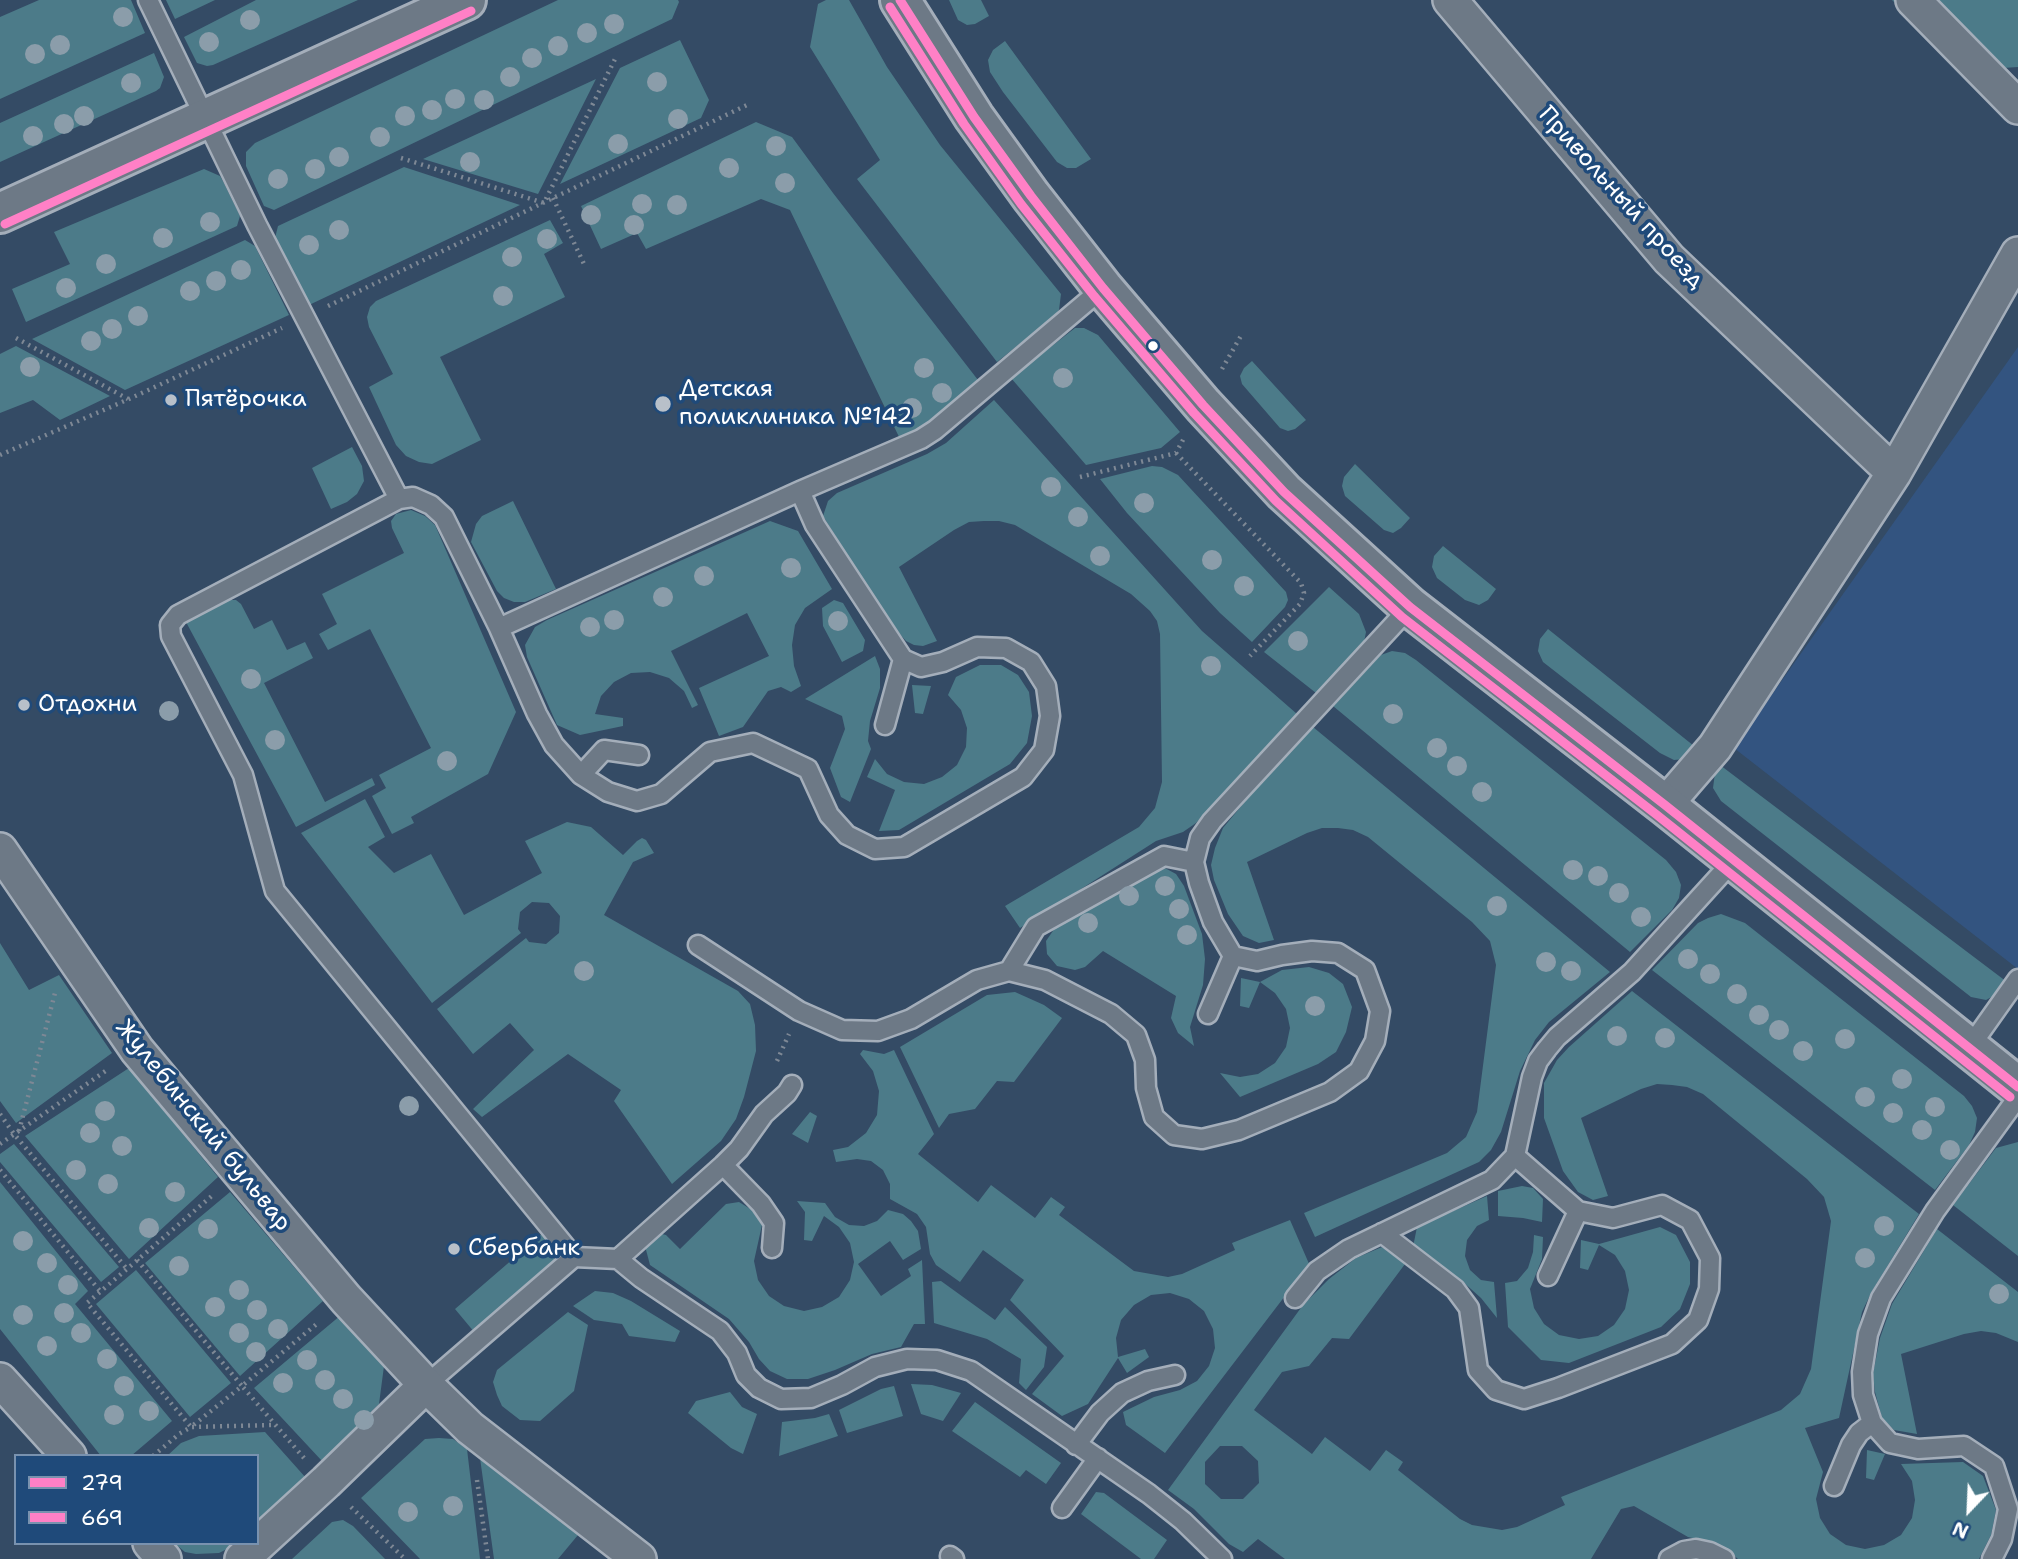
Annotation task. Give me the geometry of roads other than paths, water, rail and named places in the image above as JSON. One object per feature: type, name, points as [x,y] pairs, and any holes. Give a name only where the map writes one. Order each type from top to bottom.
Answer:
[{"type":"main road","points":[[0,214],[466,0]]},
{"type":"main road","points":[[901,0],[974,117],[1103,288],[1203,405],[1319,526],[1410,607],[2018,1087]]},
{"type":"street","name":"Привольный проезд","points":[[1450,0],[1669,259],[1894,473]]},
{"type":"street","points":[[1913,0],[2018,107]]},
{"type":"street","points":[[1665,806],[1715,747],[1894,473],[2018,254]]},
{"type":"street","name":"Жулебинский бульвар","points":[[0,850],[137,1050],[346,1299],[470,1428],[639,1559]]},
{"type":"street","points":[[0,1380],[67,1454]]},
{"type":"street","points":[[259,1543],[426,1385]]},
{"type":"street","points":[[151,1545],[164,1559]]},
{"type":"street","points":[[242,1559],[257,1545]]},
{"type":"lane","points":[[148,0],[304,318],[399,499]]},
{"type":"lane","points":[[499,628],[921,439],[1103,288]]},
{"type":"lane","points":[[574,1257],[275,891],[243,775],[171,636],[170,625],[178,615],[399,499],[413,497],[431,505],[444,517],[499,628],[537,714],[554,745],[581,775],[608,792],[637,801],[661,794],[710,752],[753,743],[808,769],[829,815],[847,835],[875,849],[904,848],[1023,777],[1044,750],[1050,716],[1046,686],[1031,662],[1006,648],[977,647],[943,662],[921,667],[903,659],[815,525],[800,491]]},
{"type":"lane","points":[[698,945],[799,1011],[842,1030],[878,1031],[911,1019],[976,979],[1009,971],[1045,980],[1111,1014],[1136,1035],[1146,1060],[1146,1088],[1154,1117],[1174,1135],[1202,1139],[1239,1130],[1330,1091],[1359,1072],[1375,1041],[1380,1011],[1365,970],[1338,953],[1312,951],[1257,961],[1233,956],[1213,922],[1194,862],[1200,838],[1212,821],[1410,607]]},
{"type":"lane","points":[[884,725],[903,659]]},
{"type":"lane","points":[[581,775],[604,750],[639,755]]},
{"type":"lane","points":[[1009,971],[1037,927],[1164,856],[1194,862]]},
{"type":"lane","points":[[1295,1298],[1317,1271],[1349,1249],[1492,1180],[1515,1156],[1538,1061],[1558,1037],[1632,972],[1733,861]]},
{"type":"lane","points":[[1208,1014],[1233,956]]},
{"type":"lane","points":[[1969,1048],[2018,979]]},
{"type":"lane","points":[[618,1259],[723,1165],[739,1149],[764,1114],[792,1085]]},
{"type":"lane","points":[[1992,1559],[2002,1539],[2008,1509],[1994,1466],[1964,1446],[1918,1449],[1890,1443],[1871,1423],[1863,1395],[1862,1372],[1868,1334],[1881,1298],[1935,1211],[2018,1097]]},
{"type":"lane","points":[[1382,1233],[1455,1289],[1469,1308],[1478,1370],[1496,1390],[1524,1399],[1672,1344],[1698,1320],[1709,1289],[1710,1258],[1690,1220],[1662,1205],[1614,1218],[1578,1211],[1515,1156]]},
{"type":"lane","points":[[723,1165],[761,1204],[774,1223],[772,1248]]},
{"type":"lane","points":[[1548,1276],[1578,1211]]},
{"type":"lane","points":[[426,1385],[574,1257],[618,1259],[641,1278],[720,1331],[737,1353],[746,1375],[758,1388],[781,1399],[811,1398],[875,1367],[907,1359],[937,1360],[971,1371],[1098,1458],[1183,1521],[1222,1559]]},
{"type":"lane","points":[[1076,1444],[1100,1413],[1122,1393],[1148,1381],[1175,1375]]},
{"type":"lane","points":[[1834,1486],[1851,1445],[1859,1433],[1871,1423]]},
{"type":"lane","points":[[1062,1508],[1098,1458]]},
{"type":"lane","points":[[1669,1559],[1684,1551],[1696,1549],[1724,1559]]},
{"type":"place","name":"Пятёрочка","points":[[171,400]]},
{"type":"place","name":"Детская поликлиника №142","points":[[663,404]]},
{"type":"place","name":"Отдохни","points":[[24,705]]},
{"type":"place","name":"Сбербанк","points":[[454,1249]]}]
